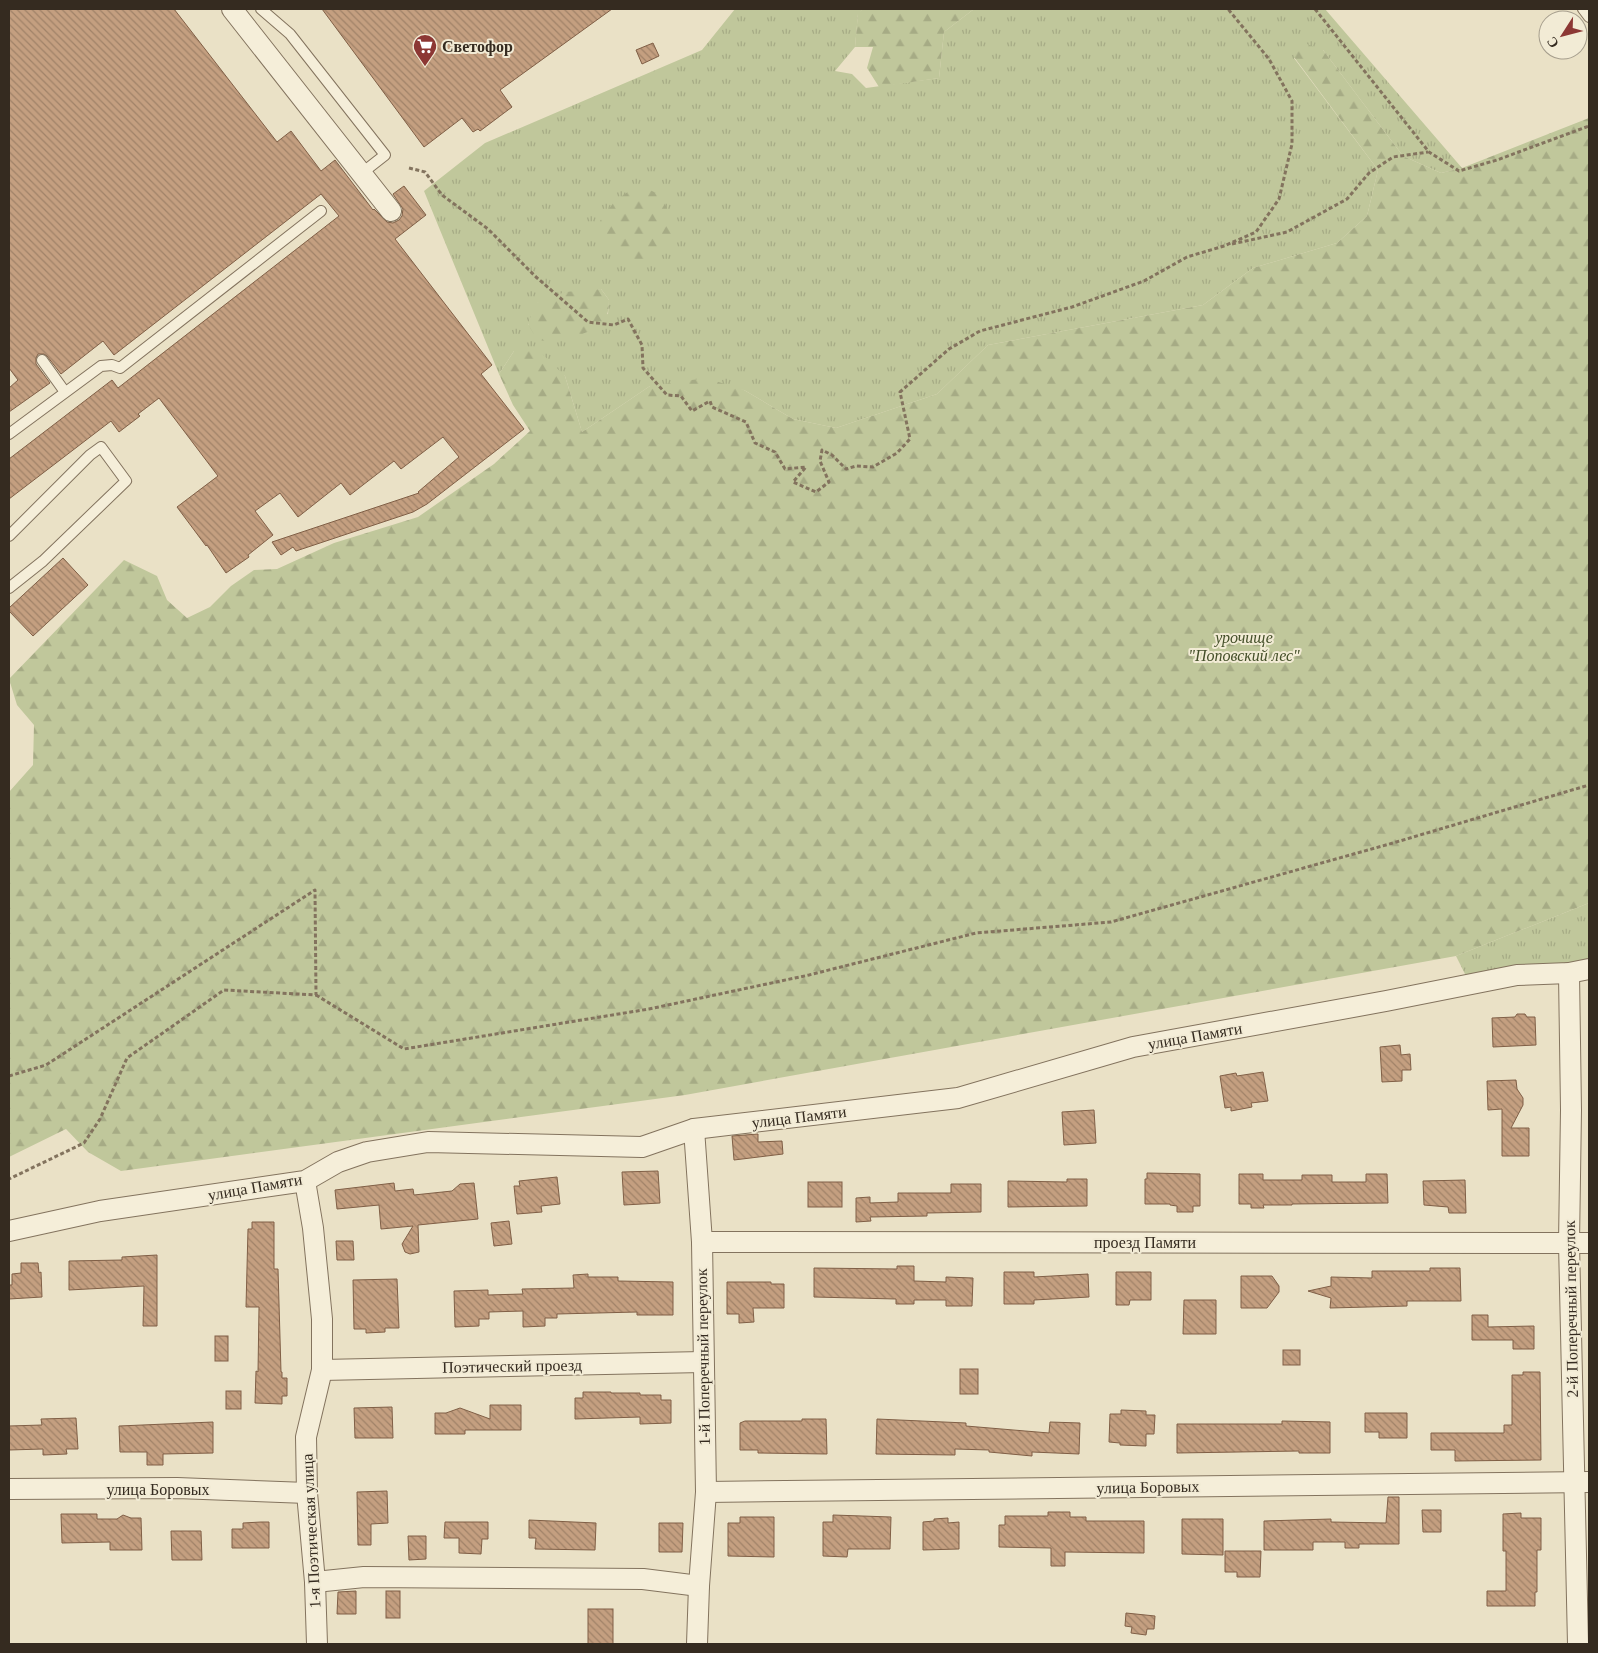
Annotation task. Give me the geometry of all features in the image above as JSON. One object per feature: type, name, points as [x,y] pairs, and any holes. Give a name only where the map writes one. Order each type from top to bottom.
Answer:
[{"type":"street","points":[[232,9],[391,211]]},
{"type":"street","name":"улица Памяти","points":[[9,1231],[100,1211],[304,1181],[338,1162],[367,1152],[428,1142],[642,1147],[694,1129],[958,1098],[1133,1047],[1517,976],[1569,973],[1589,969]]},
{"type":"street","name":"2-й Поперечный переулок","points":[[1569,973],[1571,1110],[1569,1243],[1582,1482],[1578,1644]]},
{"type":"street","name":"1-й Поперечный переулок","points":[[694,1129],[702,1242],[706,1492],[697,1644]]},
{"type":"street","name":"1-я Поэтическая улица","points":[[304,1181],[312,1228],[322,1319],[322,1370],[306,1437],[307,1493],[315,1582],[317,1644]]},
{"type":"street","name":"проезд Памяти","points":[[702,1242],[1589,1243]]},
{"type":"street","name":"Поэтический проезд","points":[[322,1370],[703,1362]]},
{"type":"street","name":"улица Боровых","points":[[706,1492],[1582,1482]]},
{"type":"street","name":"улица Боровых","points":[[9,1490],[177,1488],[307,1493]]},
{"type":"street","points":[[315,1582],[364,1577],[643,1579],[699,1586]]},
{"type":"lane","points":[[261,9],[290,34],[385,155],[362,173]]},
{"type":"lane","points":[[1583,9],[1589,17]]},
{"type":"lane","points":[[9,434],[102,366],[112,365],[120,368],[321,211]]},
{"type":"lane","points":[[42,360],[65,392]]},
{"type":"lane","points":[[9,536],[90,455],[101,447],[126,481],[43,561],[9,588]]},
{"type":"path","points":[[1224,246],[1256,232],[1279,198],[1292,144],[1292,101],[1269,59],[1228,9]]},
{"type":"path","points":[[1315,9],[1429,152],[1459,171],[1497,160],[1589,126]]},
{"type":"path","points":[[409,168],[425,172],[442,195],[488,229],[536,277],[588,322],[614,325],[628,319],[642,345],[643,368],[667,395],[681,396],[692,411],[710,401],[712,407],[746,422],[755,443],[775,452],[785,469],[806,467],[793,482],[816,492],[829,482],[820,461],[822,450],[832,455],[846,469],[856,466],[873,467],[897,453],[910,439],[900,392],[949,349],[980,331],[1072,307],[1144,281],[1187,257],[1224,246],[1287,232],[1347,199],[1369,173],[1393,157],[1429,152]]},
{"type":"path","points":[[9,1179],[84,1143],[100,1120],[127,1058],[224,990],[316,995],[404,1049],[649,1010],[809,975],[976,933],[1112,922],[1383,846],[1589,785]]},
{"type":"path","points":[[9,1076],[46,1065],[315,890],[316,995]]},
{"type":"green space","points":[[735,9],[863,9],[858,14],[855,47],[835,71],[852,74],[866,88],[939,78],[944,32],[974,9],[1325,9],[1462,168],[1441,173],[1403,156],[1323,50],[1294,58],[1378,170],[1367,216],[1337,243],[1253,268],[1203,305],[988,345],[937,394],[836,428],[793,419],[744,390],[650,386],[582,432],[565,376],[514,351],[499,374],[424,191],[485,143],[702,50]],"holes":[[[601,289],[609,300],[608,314],[528,325],[537,303]]]},
{"type":"green space","points":[[863,9],[974,9],[944,32],[939,78],[879,87],[867,68],[873,47],[855,47],[858,13]]},
{"type":"green space","name":"урочище \"Поповский лес\"","points":[[1301,42],[1323,50],[1403,156],[1441,173],[1462,168],[1589,118],[1589,903],[1456,956],[685,1095],[121,1171],[88,1152],[66,1129],[9,1157],[9,792],[33,765],[34,725],[17,705],[9,679],[124,560],[157,576],[167,600],[187,618],[210,607],[231,586],[254,570],[277,569],[334,543],[418,517],[494,464],[530,431],[513,405],[499,374],[514,351],[538,350],[565,376],[582,432],[650,386],[706,378],[744,390],[793,419],[836,428],[937,394],[988,345],[1203,305],[1253,268],[1337,243],[1367,216],[1378,170],[1294,57]]},
{"type":"green space","points":[[633,188],[648,190],[660,197],[671,218],[673,234],[669,247],[641,267],[619,260],[600,235],[600,221],[614,202]]},
{"type":"green space","points":[[601,289],[609,300],[608,313],[600,325],[589,331],[550,342],[536,337],[528,324],[536,303],[565,292]]},
{"type":"green space","points":[[1589,903],[1589,968],[1472,988],[1456,956]]},
{"type":"building","points":[[9,9],[174,9],[277,142],[291,131],[321,171],[335,160],[373,210],[387,222],[393,223],[402,216],[403,209],[393,194],[404,186],[426,215],[395,239],[492,365],[481,374],[524,429],[427,504],[413,512],[296,551],[293,547],[281,555],[272,542],[419,493],[459,457],[443,437],[401,469],[394,461],[350,495],[341,483],[298,517],[280,493],[255,511],[273,535],[248,555],[249,557],[226,573],[177,507],[218,476],[159,398],[119,432],[111,421],[9,499],[9,459],[112,380],[118,388],[339,216],[321,194],[114,355],[103,341],[61,374],[47,356],[38,354],[36,364],[50,383],[9,412],[9,388],[18,380],[9,368]]},
{"type":"building","points":[[322,9],[612,9],[500,90],[512,107],[480,131],[478,129],[473,132],[462,118],[424,147]]},
{"type":"building","points":[[653,43],[659,56],[642,64],[636,50]]},
{"type":"building","points":[[63,558],[88,585],[33,636],[9,611],[9,608]]},
{"type":"building","points":[[1517,1014],[1535,1017],[1536,1045],[1493,1047],[1492,1018],[1515,1017]]},
{"type":"building","points":[[1400,1045],[1401,1055],[1410,1054],[1411,1070],[1402,1070],[1402,1081],[1382,1082],[1380,1047]]},
{"type":"building","points":[[1263,1072],[1268,1101],[1251,1103],[1252,1107],[1231,1111],[1231,1107],[1225,1108],[1220,1076],[1236,1073],[1237,1076]]},
{"type":"building","points":[[1516,1080],[1517,1089],[1523,1098],[1523,1105],[1511,1128],[1529,1128],[1529,1156],[1502,1156],[1502,1109],[1488,1110],[1487,1081]]},
{"type":"building","points":[[1094,1110],[1096,1143],[1064,1145],[1062,1112]]},
{"type":"building","points":[[758,1134],[758,1142],[782,1141],[783,1154],[734,1160],[732,1136]]},
{"type":"building","points":[[658,1171],[660,1203],[624,1205],[622,1172]]},
{"type":"building","points":[[1147,1173],[1200,1174],[1200,1206],[1193,1206],[1193,1212],[1177,1212],[1177,1206],[1170,1204],[1145,1204],[1145,1179],[1147,1179]]},
{"type":"building","points":[[1239,1174],[1263,1174],[1263,1180],[1302,1180],[1302,1175],[1332,1175],[1332,1182],[1366,1182],[1366,1174],[1387,1174],[1388,1203],[1263,1205],[1264,1208],[1251,1208],[1251,1204],[1239,1204]]},
{"type":"building","points":[[557,1177],[560,1204],[541,1206],[542,1212],[517,1214],[514,1186],[520,1186],[519,1181]]},
{"type":"building","points":[[1067,1179],[1087,1179],[1087,1206],[1008,1207],[1008,1181],[1067,1182]]},
{"type":"building","points":[[1465,1180],[1466,1213],[1449,1213],[1448,1207],[1424,1205],[1423,1181]]},
{"type":"building","points":[[808,1182],[842,1182],[842,1207],[808,1207]]},
{"type":"building","points":[[394,1183],[395,1191],[413,1189],[414,1195],[452,1191],[460,1184],[474,1183],[478,1219],[418,1225],[419,1252],[410,1254],[405,1252],[402,1244],[413,1226],[381,1229],[379,1205],[337,1209],[335,1190]]},
{"type":"building","points":[[951,1184],[981,1184],[981,1212],[927,1213],[927,1216],[870,1217],[871,1221],[856,1222],[856,1198],[870,1197],[870,1203],[898,1202],[898,1193],[951,1193]]},
{"type":"building","points":[[509,1221],[512,1244],[494,1246],[491,1223]]},
{"type":"building","points":[[252,1222],[274,1222],[274,1269],[278,1269],[281,1372],[282,1378],[287,1378],[287,1396],[282,1396],[282,1404],[255,1403],[256,1371],[258,1372],[259,1307],[246,1307],[248,1229],[252,1229]]},
{"type":"building","points":[[336,1241],[353,1241],[354,1260],[337,1260]]},
{"type":"building","points":[[157,1255],[157,1326],[143,1326],[144,1286],[69,1290],[69,1261],[122,1260],[122,1257]]},
{"type":"building","points":[[21,1263],[38,1263],[39,1273],[41,1272],[42,1297],[9,1299],[9,1285],[12,1285],[12,1274],[21,1273]]},
{"type":"building","points":[[897,1266],[914,1266],[914,1281],[946,1282],[946,1277],[973,1278],[972,1306],[946,1306],[946,1300],[914,1300],[914,1304],[896,1304],[896,1299],[814,1297],[814,1268],[897,1269]]},
{"type":"building","points":[[1430,1268],[1460,1268],[1461,1301],[1407,1301],[1407,1306],[1330,1308],[1331,1298],[1308,1291],[1331,1286],[1331,1277],[1372,1278],[1372,1271],[1430,1271]]},
{"type":"building","points":[[1004,1272],[1034,1272],[1034,1277],[1088,1274],[1089,1297],[1034,1300],[1034,1304],[1004,1304]]},
{"type":"building","points":[[1116,1272],[1151,1272],[1151,1300],[1130,1300],[1129,1305],[1116,1305]]},
{"type":"building","points":[[588,1274],[588,1277],[618,1277],[618,1281],[673,1282],[673,1315],[637,1315],[637,1312],[557,1314],[557,1318],[545,1318],[545,1326],[523,1327],[523,1311],[489,1312],[489,1319],[479,1319],[479,1326],[455,1327],[454,1291],[488,1290],[488,1295],[523,1294],[522,1289],[574,1288],[573,1275]]},
{"type":"building","points":[[1241,1276],[1272,1276],[1279,1286],[1279,1292],[1267,1308],[1241,1308]]},
{"type":"building","points":[[397,1279],[399,1328],[385,1328],[385,1332],[366,1333],[366,1329],[354,1329],[353,1280]]},
{"type":"building","points":[[727,1282],[771,1282],[771,1284],[784,1284],[784,1308],[753,1308],[754,1322],[739,1323],[739,1314],[727,1314]]},
{"type":"building","points":[[1184,1300],[1216,1300],[1216,1334],[1183,1334]]},
{"type":"building","points":[[1472,1315],[1488,1315],[1488,1327],[1534,1326],[1534,1349],[1513,1349],[1513,1340],[1472,1340]]},
{"type":"building","points":[[215,1336],[228,1336],[228,1361],[215,1361]]},
{"type":"building","points":[[1283,1350],[1300,1350],[1300,1365],[1283,1365]]},
{"type":"building","points":[[960,1369],[978,1369],[978,1394],[960,1394]]},
{"type":"building","points":[[1523,1372],[1540,1372],[1541,1460],[1455,1461],[1455,1450],[1431,1450],[1431,1433],[1504,1433],[1504,1425],[1512,1425],[1512,1375],[1523,1375]]},
{"type":"building","points":[[226,1391],[241,1391],[241,1409],[226,1409]]},
{"type":"building","points":[[583,1392],[661,1395],[661,1400],[671,1400],[671,1423],[640,1424],[640,1417],[575,1419],[575,1398],[583,1398]]},
{"type":"building","points":[[490,1405],[521,1405],[521,1430],[465,1430],[465,1434],[435,1434],[435,1413],[446,1413],[460,1408],[490,1419]]},
{"type":"building","points":[[392,1407],[393,1438],[355,1438],[354,1408]]},
{"type":"building","points":[[1121,1410],[1146,1411],[1146,1415],[1155,1415],[1154,1434],[1146,1434],[1146,1446],[1120,1445],[1120,1443],[1109,1442],[1110,1414],[1121,1414]]},
{"type":"building","points":[[1365,1413],[1407,1413],[1407,1438],[1379,1438],[1379,1432],[1365,1432]]},
{"type":"building","points":[[76,1418],[78,1449],[66,1449],[67,1454],[43,1455],[43,1449],[9,1450],[9,1426],[42,1425],[41,1419]]},
{"type":"building","points":[[802,1419],[826,1419],[827,1454],[758,1453],[758,1450],[740,1450],[740,1423],[745,1421],[802,1421]]},
{"type":"building","points":[[877,1419],[966,1423],[966,1426],[1049,1433],[1050,1422],[1080,1423],[1079,1454],[1032,1452],[1032,1456],[989,1452],[989,1450],[955,1449],[955,1455],[876,1454]]},
{"type":"building","points":[[1282,1421],[1330,1422],[1330,1453],[1299,1453],[1299,1451],[1177,1453],[1177,1424],[1282,1424]]},
{"type":"building","points":[[213,1422],[213,1453],[163,1454],[163,1465],[147,1465],[147,1452],[120,1452],[119,1426]]},
{"type":"building","points":[[387,1491],[388,1523],[371,1524],[371,1545],[358,1545],[357,1492]]},
{"type":"building","points":[[1388,1497],[1399,1497],[1399,1544],[1359,1544],[1359,1548],[1345,1548],[1345,1542],[1313,1542],[1313,1550],[1264,1550],[1264,1521],[1331,1519],[1331,1522],[1386,1523]]},
{"type":"building","points":[[1422,1510],[1441,1510],[1441,1532],[1423,1532]]},
{"type":"building","points":[[1048,1512],[1070,1512],[1070,1517],[1086,1517],[1086,1521],[1144,1521],[1144,1553],[1065,1552],[1065,1566],[1051,1566],[1051,1548],[999,1547],[999,1525],[1005,1525],[1005,1516],[1048,1516]]},
{"type":"building","points":[[1521,1513],[1521,1518],[1541,1518],[1541,1550],[1537,1550],[1535,1606],[1487,1606],[1487,1591],[1506,1591],[1506,1551],[1503,1551],[1503,1514]]},
{"type":"building","points":[[61,1514],[97,1514],[97,1519],[117,1519],[123,1515],[131,1518],[141,1518],[142,1550],[110,1550],[110,1542],[62,1543]]},
{"type":"building","points":[[833,1515],[891,1517],[890,1549],[848,1549],[847,1557],[823,1556],[823,1522],[833,1522]]},
{"type":"building","points":[[740,1517],[774,1517],[774,1557],[728,1556],[728,1523],[740,1523]]},
{"type":"building","points":[[948,1518],[948,1523],[959,1522],[959,1549],[923,1550],[923,1522]]},
{"type":"building","points":[[1182,1519],[1223,1519],[1223,1555],[1182,1554]]},
{"type":"building","points":[[529,1520],[596,1523],[595,1550],[535,1549],[536,1538],[529,1538]]},
{"type":"building","points":[[269,1522],[269,1548],[232,1548],[232,1529],[243,1529],[243,1523]]},
{"type":"building","points":[[445,1522],[488,1522],[488,1539],[482,1539],[481,1554],[459,1553],[459,1538],[444,1538]]},
{"type":"building","points":[[659,1523],[683,1523],[682,1552],[659,1552]]},
{"type":"building","points":[[171,1531],[201,1531],[202,1560],[172,1560]]},
{"type":"building","points":[[408,1536],[426,1536],[426,1559],[409,1560]]},
{"type":"building","points":[[1225,1551],[1261,1551],[1260,1577],[1237,1577],[1237,1572],[1225,1572]]},
{"type":"building","points":[[356,1591],[356,1614],[337,1614],[338,1592]]},
{"type":"building","points":[[386,1591],[400,1591],[400,1618],[386,1618]]},
{"type":"building","points":[[588,1609],[613,1609],[613,1644],[588,1644]]},
{"type":"building","points":[[1126,1613],[1155,1616],[1154,1629],[1147,1629],[1146,1635],[1131,1633],[1132,1627],[1125,1626]]},
{"type":"place","name":"Светофор","points":[[425,67]]}]
